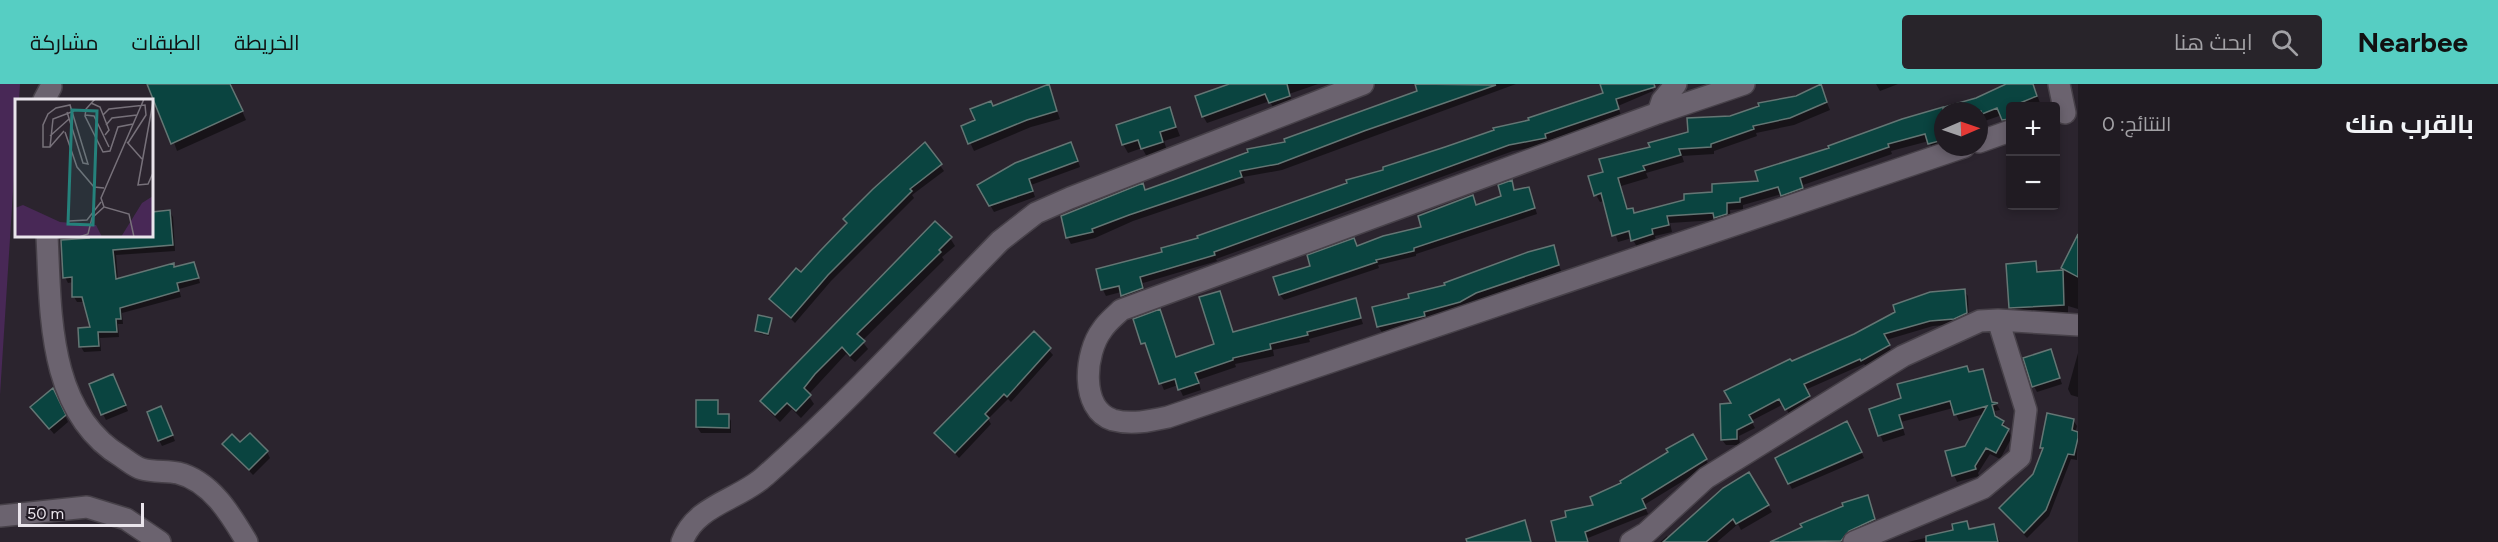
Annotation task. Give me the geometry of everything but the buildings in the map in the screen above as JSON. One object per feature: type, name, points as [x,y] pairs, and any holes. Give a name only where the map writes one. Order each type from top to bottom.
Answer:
[{"type":"street","points":[[682,542],[686,530],[716,504],[756,484],[800,445],[1000,241],[1036,213],[1363,84]]},
{"type":"street","points":[[1658,113],[1662,100],[1676,84]]},
{"type":"street","points":[[1744,84],[1658,113],[1121,310],[1102,330],[1092,348],[1089,371],[1090,391],[1098,410],[1111,419],[1126,422],[1147,422],[1168,417],[1937,156]]},
{"type":"street","points":[[2059,84],[2066,112]]},
{"type":"street","points":[[1988,139],[2006,132]]},
{"type":"street","points":[[47,237],[52,328],[64,382],[78,414],[107,448],[141,469],[180,473],[208,488],[234,520],[247,542]]},
{"type":"street","points":[[1631,542],[1646,533],[1706,478],[1903,356],[1980,321],[1998,320],[2078,326]]},
{"type":"street","points":[[1854,542],[1983,488],[2020,457],[2026,410],[1998,320]]},
{"type":"street","points":[[0,516],[87,507],[126,519],[160,542]]},
{"type":"shaded area","points":[[0,84],[20,84],[19,99],[15,99],[15,160],[0,395]]}]
